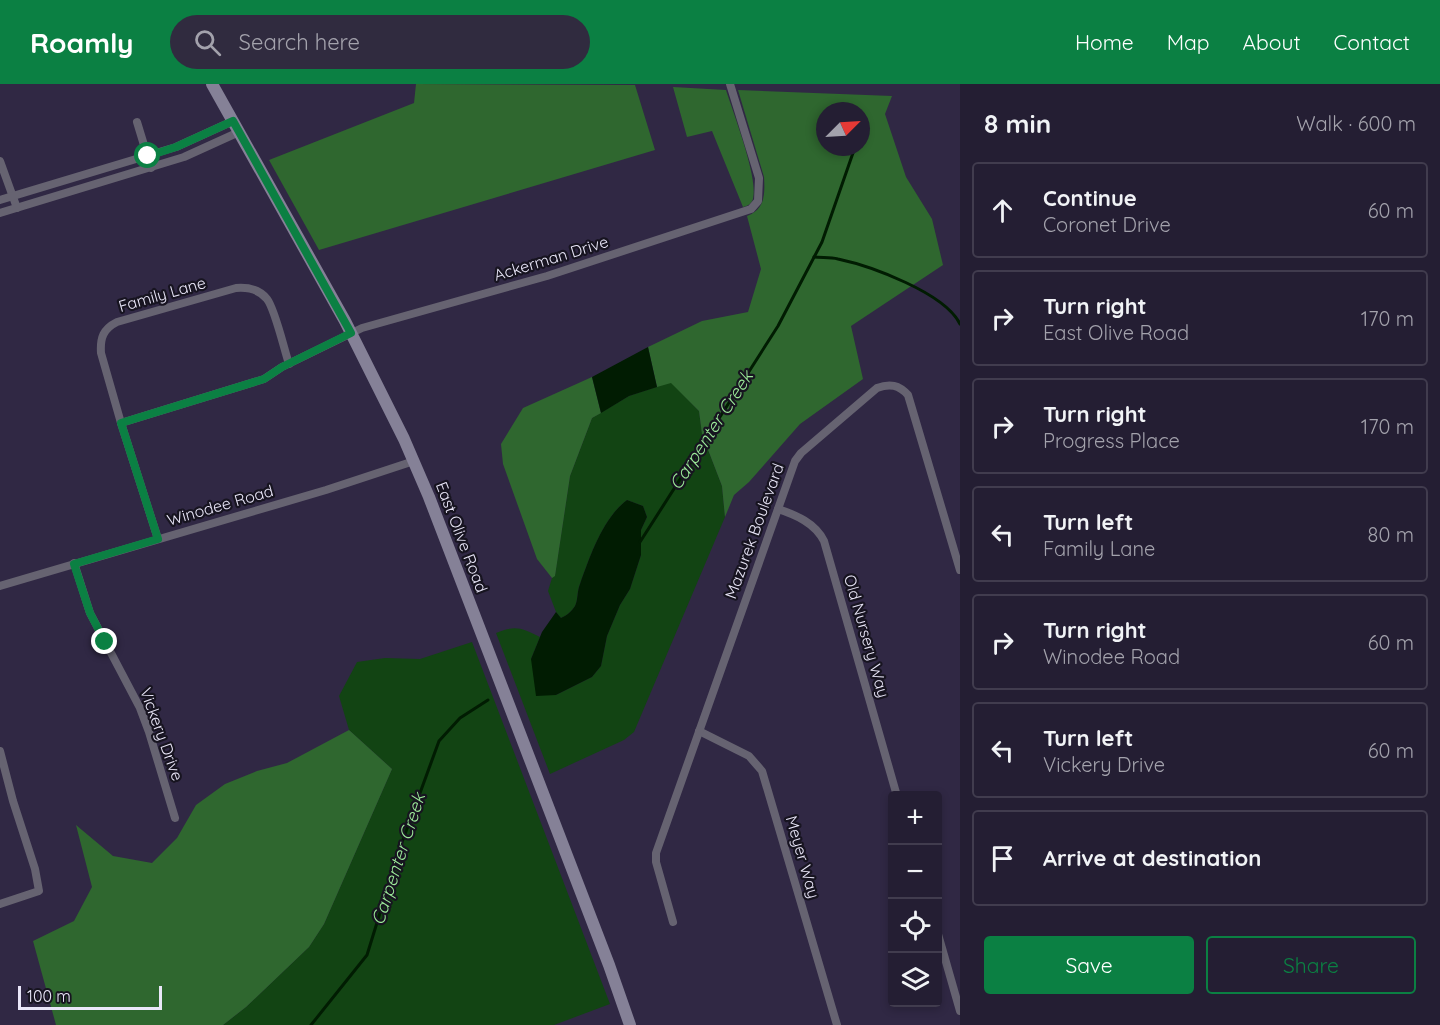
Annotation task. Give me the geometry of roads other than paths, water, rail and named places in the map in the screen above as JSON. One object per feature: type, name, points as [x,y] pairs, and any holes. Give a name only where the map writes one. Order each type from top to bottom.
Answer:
[{"type":"street","name":"East Olive Road","points":[[212,84],[351,333],[414,461],[609,965],[630,1025]]},
{"type":"street","name":"Ackerman Drive","points":[[121,423],[264,379],[362,328],[547,276],[751,209],[757,203],[760,190],[759,178],[730,84]]},
{"type":"street","points":[[137,122],[151,168]]},
{"type":"street","points":[[0,200],[148,156],[236,126]]},
{"type":"street","points":[[0,213],[184,157],[236,126]]},
{"type":"street","points":[[0,161],[17,208]]},
{"type":"street","name":"Family Lane","points":[[158,539],[101,352],[100,342],[108,327],[117,322],[236,288],[247,287],[254,289],[269,300],[289,364]]},
{"type":"street","name":"Mazurek Boulevard","points":[[673,922],[656,862],[656,853],[795,461],[801,453],[877,388],[891,384],[904,390],[910,399],[960,570]]},
{"type":"street","name":"Winodee Road","points":[[0,586],[414,461]]},
{"type":"street","name":"Old Nursery Way","points":[[778,508],[814,526],[824,541],[896,791]]},
{"type":"street","name":"Vickery Drive","points":[[74,564],[90,613],[140,708],[175,818]]},
{"type":"street","name":"Meyer Way","points":[[699,731],[749,756],[762,771],[837,1025]]},
{"type":"street","points":[[0,751],[35,869],[39,891],[0,904]]},
{"type":"street","points":[[942,948],[960,1011]]},
{"type":"waterway","name":"Carpenter Creek","points":[[640,542],[778,326],[822,242],[852,156]]},
{"type":"waterway","points":[[814,257],[835,258],[906,282],[939,302],[952,313],[960,324]]},
{"type":"waterway","name":"Carpenter Creek","points":[[311,1025],[367,955],[401,845],[439,741],[460,718],[488,700]]}]
